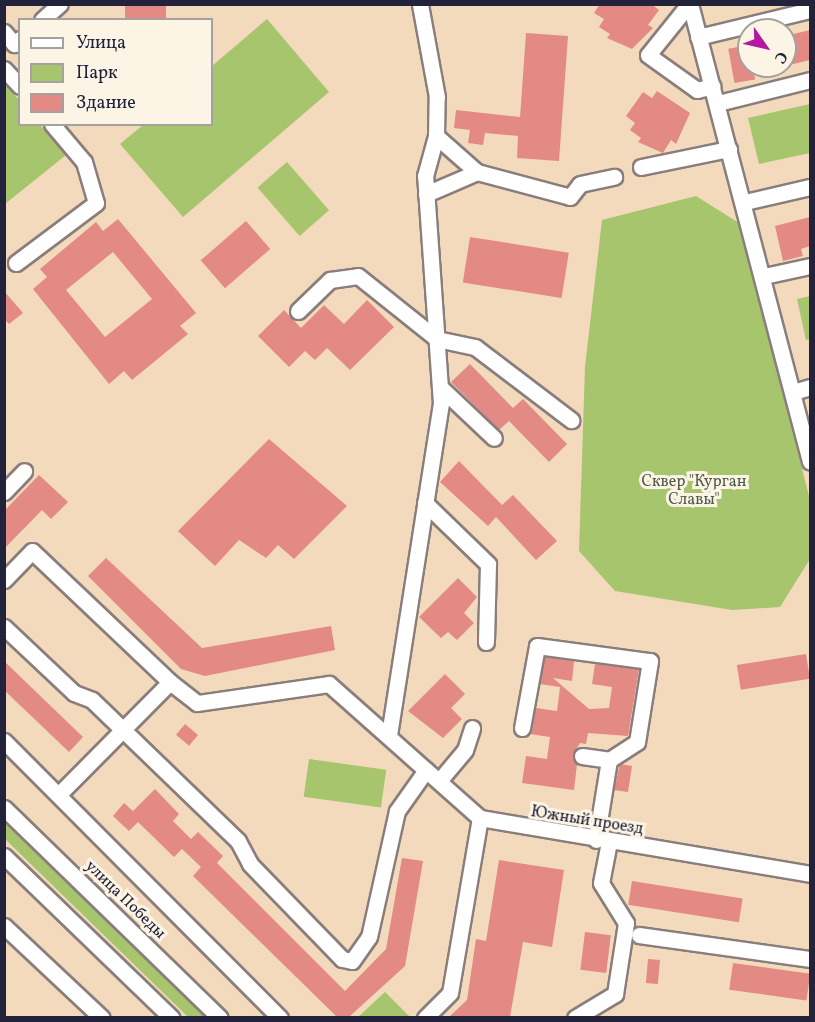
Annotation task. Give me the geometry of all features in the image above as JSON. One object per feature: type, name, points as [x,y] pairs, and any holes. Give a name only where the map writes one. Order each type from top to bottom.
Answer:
[{"type":"street","points":[[44,18],[60,4]]},
{"type":"street","points":[[389,735],[425,503],[440,387],[425,176],[436,136],[438,97],[420,4]]},
{"type":"street","points":[[690,5],[745,202],[810,456]]},
{"type":"street","points":[[690,5],[648,55],[697,90],[713,87]]},
{"type":"street","points":[[698,37],[810,10]]},
{"type":"street","points":[[4,32],[14,44],[18,41]]},
{"type":"street","points":[[4,69],[18,84]]},
{"type":"street","points":[[718,103],[810,80]]},
{"type":"street","points":[[16,263],[96,203],[84,162],[54,126]]},
{"type":"street","points":[[436,136],[477,172],[570,197],[580,184],[614,177]]},
{"type":"street","points":[[641,167],[729,149]]},
{"type":"street","points":[[426,194],[477,172]]},
{"type":"street","points":[[745,202],[810,187]]},
{"type":"street","points":[[764,276],[810,266]]},
{"type":"street","points":[[298,311],[330,280],[358,276],[437,339],[475,347],[571,420]]},
{"type":"street","points":[[440,387],[494,438]]},
{"type":"street","points":[[793,392],[810,387]]},
{"type":"street","points":[[4,492],[24,471]]},
{"type":"street","points":[[425,503],[488,564],[486,642]]},
{"type":"street","points":[[4,580],[32,551],[170,682],[197,703],[329,684],[480,818],[450,993],[425,1017]]},
{"type":"street","points":[[4,627],[75,693],[92,700],[122,728],[238,841],[250,864],[334,952],[352,962],[369,937],[397,811],[426,770]]},
{"type":"street","points":[[522,728],[537,646],[650,661],[637,742],[609,760],[582,756]]},
{"type":"street","points":[[59,794],[170,682]]},
{"type":"street","points":[[439,781],[465,750],[472,728]]},
{"type":"street","points":[[4,741],[280,1017]]},
{"type":"street","points":[[575,1017],[615,994],[626,923],[601,883],[609,760]]},
{"type":"street","name":"улица Победы","points":[[4,808],[220,1017]]},
{"type":"street","name":"Южный проезд","points":[[480,818],[602,841],[810,874]]},
{"type":"street","points":[[4,856],[172,1017]]},
{"type":"street","points":[[4,926],[102,1017]]},
{"type":"street","points":[[639,935],[810,958]]},
{"type":"green space","points":[[267,19],[329,92],[183,217],[120,144],[142,126],[213,126],[213,65]]},
{"type":"green space","points":[[4,83],[18,99],[18,126],[41,126],[66,155],[5,204]]},
{"type":"green space","points":[[810,104],[810,153],[759,164],[748,118]]},
{"type":"green space","points":[[287,162],[329,210],[300,236],[258,188]]},
{"type":"green space","name":"Сквер \"Курган Славы\"","points":[[696,196],[739,223],[810,500],[810,559],[780,607],[732,610],[615,591],[579,551],[585,367],[602,220]]},
{"type":"green space","points":[[810,296],[810,339],[806,340],[797,299]]},
{"type":"green space","points":[[309,759],[386,770],[381,807],[304,797]]},
{"type":"green space","points":[[4,823],[205,1017],[188,1017],[5,839]]},
{"type":"green space","points":[[385,992],[410,1017],[358,1017]]},
{"type":"building","points":[[125,4],[166,4],[166,18],[125,18]]},
{"type":"building","points":[[600,4],[651,4],[659,10],[648,25],[653,28],[632,49],[607,38],[610,34],[599,27],[604,19],[594,13]]},
{"type":"building","points":[[810,30],[810,60],[797,63],[797,33]]},
{"type":"building","points":[[526,33],[568,36],[559,161],[517,158],[518,136],[485,133],[483,145],[468,143],[470,130],[454,128],[456,110],[520,117]]},
{"type":"building","points":[[737,47],[737,78],[755,79],[734,83],[728,49]]},
{"type":"building","points":[[657,91],[690,113],[676,144],[671,140],[663,153],[638,142],[641,138],[630,130],[635,123],[626,116],[643,92],[652,98]]},
{"type":"building","points":[[810,217],[810,246],[801,249],[803,256],[783,261],[775,226]]},
{"type":"building","points":[[118,219],[196,313],[180,326],[188,334],[132,380],[124,371],[109,384],[33,289],[47,277],[40,269],[96,222],[103,231]],"holes":[[[113,252],[152,299],[105,337],[66,290]]]},
{"type":"building","points":[[246,221],[270,249],[225,288],[201,260]]},
{"type":"building","points":[[470,237],[569,253],[562,298],[463,282]]},
{"type":"building","points":[[4,291],[23,313],[9,324],[4,319]]},
{"type":"building","points":[[367,300],[394,327],[350,370],[327,348],[315,360],[305,351],[289,367],[258,336],[284,310],[301,328],[324,305],[344,324]]},
{"type":"building","points":[[470,364],[513,408],[523,399],[567,444],[549,462],[509,421],[499,430],[451,382]]},
{"type":"building","points":[[269,439],[347,506],[294,559],[278,545],[266,558],[239,540],[215,566],[178,531]]},
{"type":"building","points":[[459,461],[502,505],[513,495],[557,541],[536,560],[496,517],[488,526],[440,482]]},
{"type":"building","points":[[39,475],[68,502],[51,519],[42,510],[4,549],[4,511]]},
{"type":"building","points":[[106,558],[202,648],[331,626],[335,650],[205,676],[181,669],[88,576]]},
{"type":"building","points":[[458,578],[477,597],[464,613],[474,623],[457,640],[448,632],[441,638],[419,617]]},
{"type":"building","points":[[806,654],[810,679],[741,690],[737,665]]},
{"type":"building","points":[[545,657],[574,661],[572,681],[553,678],[589,709],[609,708],[612,687],[592,684],[595,664],[639,669],[628,736],[588,733],[586,744],[580,743],[573,754],[577,764],[574,790],[522,783],[526,756],[547,759],[550,737],[530,734],[536,708],[557,711],[560,687],[540,684]]},
{"type":"building","points":[[4,661],[83,737],[69,752],[4,690]]},
{"type":"building","points":[[445,674],[465,694],[451,708],[462,719],[443,738],[408,711]]},
{"type":"building","points":[[185,724],[198,735],[189,746],[176,735]]},
{"type":"building","points":[[620,764],[632,766],[628,792],[614,790]]},
{"type":"building","points":[[155,789],[179,814],[173,821],[191,839],[198,832],[223,856],[217,863],[345,991],[386,949],[402,858],[423,861],[405,966],[349,1017],[337,1017],[193,876],[201,867],[182,849],[174,857],[138,822],[129,831],[113,816],[124,803],[133,811]]},
{"type":"building","points":[[499,860],[564,870],[552,947],[523,942],[510,1017],[449,1017],[467,1000],[476,939],[486,941]]},
{"type":"building","points":[[632,881],[743,899],[739,922],[628,905]]},
{"type":"building","points":[[585,932],[611,935],[606,973],[580,970]]},
{"type":"building","points":[[648,959],[660,960],[658,984],[646,983]]},
{"type":"building","points":[[733,963],[810,974],[806,1001],[729,990]]}]
